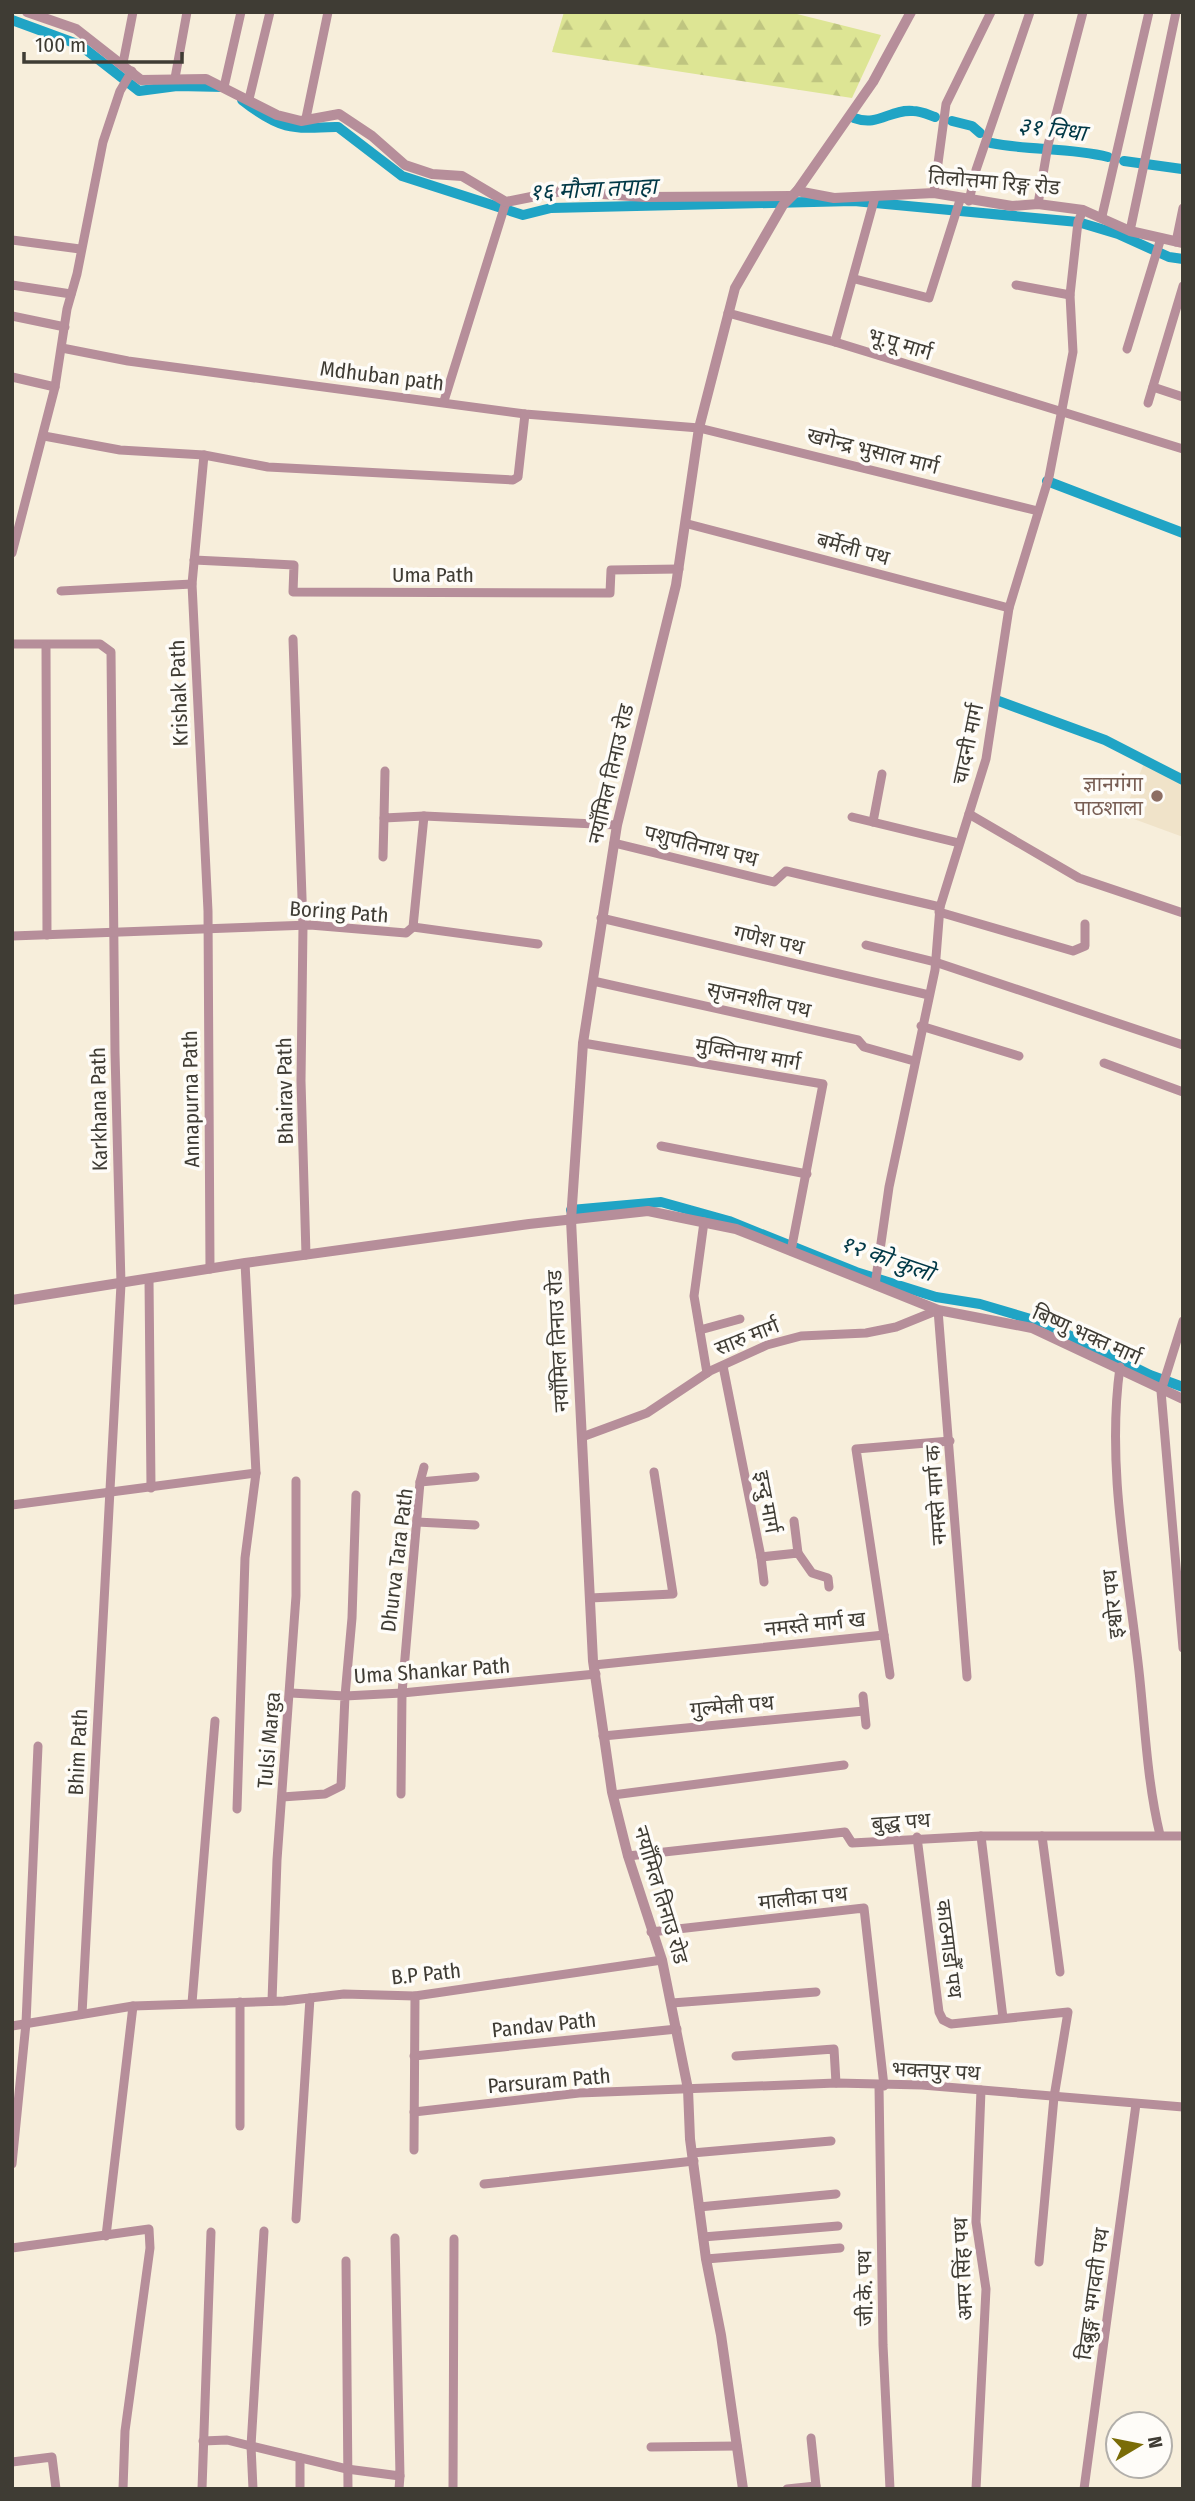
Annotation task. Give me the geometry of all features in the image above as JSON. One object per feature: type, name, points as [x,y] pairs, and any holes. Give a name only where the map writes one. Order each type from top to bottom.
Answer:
[{"type":"street","points":[[27,12],[76,29],[141,80],[206,79],[277,115],[301,121],[339,114],[372,136],[405,165],[432,174],[462,176],[506,203],[444,401]]},
{"type":"street","points":[[12,553],[44,436],[103,142],[127,67],[134,12]]},
{"type":"street","points":[[174,78],[187,12]]},
{"type":"street","points":[[224,87],[241,12]]},
{"type":"street","points":[[249,99],[270,12]]},
{"type":"street","points":[[306,118],[328,12]]},
{"type":"street","name":"नयाँमिल तिनाउ रोड","points":[[743,2489],[721,2335],[706,2259],[693,2157],[688,2089],[662,1960],[628,1856],[613,1795],[595,1670],[571,1220],[583,1043],[617,825],[679,569],[688,524],[699,428],[735,288],[790,197],[873,82],[912,12]]},
{"type":"street","points":[[934,193],[946,104],[991,12]]},
{"type":"street","points":[[855,279],[929,298],[954,216],[964,200],[976,170],[1030,12]]},
{"type":"street","points":[[1038,204],[1048,145],[1083,12]]},
{"type":"street","points":[[1102,216],[1149,12]]},
{"type":"street","points":[[1130,231],[1176,12]]},
{"type":"street","name":"तिलोत्तमा रिङ्ग रोड","points":[[506,203],[561,191],[644,197],[834,198],[934,193],[1012,206],[1038,204],[1083,210],[1102,216],[1130,231],[1179,242]]},
{"type":"street","points":[[835,342],[855,279],[875,197]]},
{"type":"street","points":[[1179,242],[1183,208]]},
{"type":"street","name":"चादनी मार्ग","points":[[876,1280],[914,1061],[935,962],[940,910],[986,759],[1009,608],[1049,477],[1073,352],[1070,295],[1078,222],[1083,210]]},
{"type":"street","points":[[1127,349],[1158,255],[1161,238]]},
{"type":"street","points":[[12,240],[80,249]]},
{"type":"street","points":[[12,285],[71,294]]},
{"type":"street","points":[[1016,285],[1070,295]]},
{"type":"street","points":[[1148,403],[1183,286]]},
{"type":"street","name":"भू.पू मार्ग","points":[[728,313],[835,342],[1183,449]]},
{"type":"street","points":[[12,316],[65,327]]},
{"type":"street","name":"Mdhuban path","points":[[62,348],[128,361],[444,401],[525,414],[699,428]]},
{"type":"street","points":[[12,377],[55,387]]},
{"type":"street","points":[[1153,387],[1183,397]]},
{"type":"street","points":[[44,436],[120,450],[204,455],[268,467],[513,480],[518,477],[525,414]]},
{"type":"street","name":"खगेन्द्र भुसाल मार्ग","points":[[699,428],[1038,511]]},
{"type":"street","name":"Krishak Path","points":[[204,455],[192,584],[208,929]]},
{"type":"street","name":"बर्मेली पथ","points":[[688,524],[1009,608]]},
{"type":"street","name":"Uma Path","points":[[194,560],[294,565],[293,592],[610,593],[611,570],[679,569]]},
{"type":"street","points":[[61,591],[192,584]]},
{"type":"street","name":"Bhairav Path","points":[[293,639],[303,926],[301,1081],[306,1255]]},
{"type":"street","points":[[12,644],[46,646],[47,934]]},
{"type":"street","name":"Karkhana Path","points":[[46,646],[100,644],[111,652],[121,1284],[111,1492]]},
{"type":"street","points":[[383,857],[385,771]]},
{"type":"street","points":[[873,822],[883,774]]},
{"type":"street","points":[[969,814],[1079,878],[1183,913]]},
{"type":"street","points":[[384,818],[424,816],[617,825]]},
{"type":"street","name":"Boring Path","points":[[12,936],[303,926],[406,933],[413,927],[424,816]]},
{"type":"street","points":[[852,817],[959,843]]},
{"type":"street","name":"पशुपतिनाथ पथ","points":[[614,843],[774,882],[786,871],[940,910]]},
{"type":"street","points":[[940,910],[1073,951],[1085,946],[1085,924]]},
{"type":"street","name":"गणेश पथ","points":[[601,918],[929,995]]},
{"type":"street","points":[[413,927],[538,944]]},
{"type":"street","name":"Annapurna Path","points":[[208,929],[210,1269]]},
{"type":"street","points":[[866,945],[935,962],[1183,1045]]},
{"type":"street","name":"सृजनशील पथ","points":[[593,981],[858,1040],[864,1048],[914,1061]]},
{"type":"street","points":[[921,1026],[1019,1056]]},
{"type":"street","name":"मुक्तिनाथ मार्ग","points":[[583,1043],[823,1084],[792,1247]]},
{"type":"street","points":[[1104,1063],[1183,1092]]},
{"type":"street","points":[[661,1146],[807,1174]]},
{"type":"street","name":"बिष्णु भक्त मार्ग","points":[[12,1300],[246,1263],[648,1211],[736,1229],[792,1247],[876,1280],[939,1310],[1032,1328],[1120,1367],[1161,1391],[1183,1399]]},
{"type":"street","points":[[704,1222],[694,1296],[707,1373]]},
{"type":"street","points":[[237,1809],[245,1558],[256,1474],[246,1263]]},
{"type":"street","points":[[149,1279],[151,1488]]},
{"type":"street","name":"सारु मार्ग","points":[[582,1437],[647,1413],[707,1373],[767,1345],[801,1336],[866,1333],[896,1327],[939,1310]]},
{"type":"street","name":"नमस्ते मार्ग क","points":[[939,1310],[967,1677]]},
{"type":"street","points":[[700,1330],[740,1319]]},
{"type":"street","points":[[1183,1321],[1161,1391],[1183,1648]]},
{"type":"street","name":"इन्दु मार्ग","points":[[723,1366],[761,1557],[798,1553],[812,1573],[828,1578],[829,1587]]},
{"type":"street","name":"इश्वोर पथ","points":[[1120,1367],[1114,1402],[1119,1495],[1147,1757],[1160,1835]]},
{"type":"street","name":"नमस्ते मार्ग ख","points":[[595,1670],[884,1635],[856,1449],[950,1441]]},
{"type":"street","points":[[420,1482],[424,1467]]},
{"type":"street","points":[[590,1598],[673,1594],[654,1472]]},
{"type":"street","points":[[12,1505],[256,1474]]},
{"type":"street","name":"Dhurva Tara Path","points":[[401,1794],[402,1693],[420,1482],[474,1478]]},
{"type":"street","name":"Tulsi Marga","points":[[272,2001],[277,1860],[296,1596],[296,1481]]},
{"type":"street","name":"Bhim Path","points":[[82,2014],[111,1492]]},
{"type":"street","name":"Uma Shankar Path","points":[[356,1495],[352,1618],[345,1696],[402,1693],[595,1670]]},
{"type":"street","points":[[794,1521],[798,1553]]},
{"type":"street","points":[[417,1522],[475,1525]]},
{"type":"street","points":[[761,1557],[764,1582]]},
{"type":"street","points":[[884,1635],[890,1675]]},
{"type":"street","points":[[282,1797],[325,1794],[341,1786],[345,1696],[291,1693]]},
{"type":"street","points":[[863,1696],[866,1725]]},
{"type":"street","name":"गुल्मेली पथ","points":[[603,1735],[864,1711]]},
{"type":"street","points":[[192,2003],[215,1721]]},
{"type":"street","points":[[12,2164],[26,2023],[38,1746]]},
{"type":"street","points":[[613,1795],[844,1765]]},
{"type":"street","name":"बुद्ध पथ","points":[[628,1856],[845,1832],[852,1843],[981,1836],[1183,1836]]},
{"type":"street","points":[[981,1836],[1003,2018]]},
{"type":"street","points":[[1042,1836],[1060,1972]]},
{"type":"street","name":"काठमाडौँ पथ","points":[[917,1838],[939,2012],[943,2020],[951,2024],[1068,2012],[1054,2097]]},
{"type":"street","name":"मालीका पथ","points":[[651,1932],[864,1908],[882,2086]]},
{"type":"street","name":"B.P Path","points":[[12,2026],[133,2006],[272,2001],[345,1994],[415,1996],[662,1960]]},
{"type":"street","points":[[672,2003],[816,1992]]},
{"type":"street","points":[[414,2150],[415,1996]]},
{"type":"street","points":[[296,2220],[310,1998]]},
{"type":"street","points":[[240,2002],[240,2126]]},
{"type":"street","points":[[106,2236],[133,2006]]},
{"type":"street","name":"Pandav Path","points":[[414,2056],[677,2029]]},
{"type":"street","points":[[736,2056],[834,2049],[836,2084]]},
{"type":"street","name":"भक्तपुर पथ","points":[[688,2089],[836,2084],[981,2090],[1183,2107]]},
{"type":"street","name":"जी.के. पथ","points":[[882,2086],[884,2345],[890,2489]]},
{"type":"street","name":"Parsuram Path","points":[[414,2112],[579,2093],[688,2089]]},
{"type":"street","name":"अमर सिंह पथ","points":[[976,2489],[986,2288],[976,2222],[981,2090]]},
{"type":"street","points":[[1039,2262],[1054,2097]]},
{"type":"street","name":"दिब्रुङ्ग भगवती पथ","points":[[1084,2489],[1136,2104]]},
{"type":"street","points":[[484,2185],[831,2141]]},
{"type":"street","points":[[699,2207],[836,2194]]},
{"type":"street","points":[[703,2237],[838,2226]]},
{"type":"street","points":[[12,2248],[149,2229],[150,2248],[125,2431],[123,2489]]},
{"type":"street","points":[[253,2489],[251,2446],[264,2231]]},
{"type":"street","points":[[202,2489],[211,2232]]},
{"type":"street","points":[[395,2238],[400,2489]]},
{"type":"street","points":[[453,2489],[454,2239]]},
{"type":"street","points":[[706,2259],[840,2248]]},
{"type":"street","points":[[346,2261],[348,2489]]},
{"type":"street","points":[[787,2489],[816,2487],[811,2438]]},
{"type":"street","points":[[203,2441],[227,2440],[346,2469],[400,2476]]},
{"type":"street","points":[[651,2447],[737,2446]]},
{"type":"street","points":[[12,2462],[49,2456],[55,2461],[56,2489]]},
{"type":"street","points":[[300,2458],[300,2489]]},
{"type":"shaded area","name":"ज्ञानगंगा पाठशाला","points":[[1145,761],[1183,773],[1183,837],[1123,815]]},
{"type":"green space","points":[[564,12],[789,12],[881,35],[852,98],[552,52]]},
{"type":"waterway","name":"१६ मौजा तपाहा","points":[[12,20],[80,45],[139,91],[177,86],[224,87]]},
{"type":"waterway","name":"१६ मौजा तपाहा","points":[[242,100],[266,117],[287,126],[338,127],[402,176],[523,215],[551,208],[854,201],[1078,222],[1118,234],[1169,257],[1183,259]]},
{"type":"waterway","name":"३१ विधा","points":[[854,118],[870,120],[905,111],[935,117]]},
{"type":"waterway","name":"३१ विधा","points":[[952,121],[972,126],[980,133]]},
{"type":"waterway","name":"३१ विधा","points":[[991,143],[1108,157]]},
{"type":"waterway","name":"३१ विधा","points":[[1124,161],[1182,169]]},
{"type":"waterway","points":[[1047,481],[1183,533]]},
{"type":"waterway","points":[[996,700],[1105,740],[1183,780]]},
{"type":"waterway","name":"१२ को कुलो","points":[[571,1210],[661,1202],[729,1221],[856,1272],[936,1297],[980,1304],[1044,1323],[1150,1375],[1183,1387]]},
{"type":"place","name":"ज्ञानगंगा पाठशाला","points":[[1157,796]]}]
